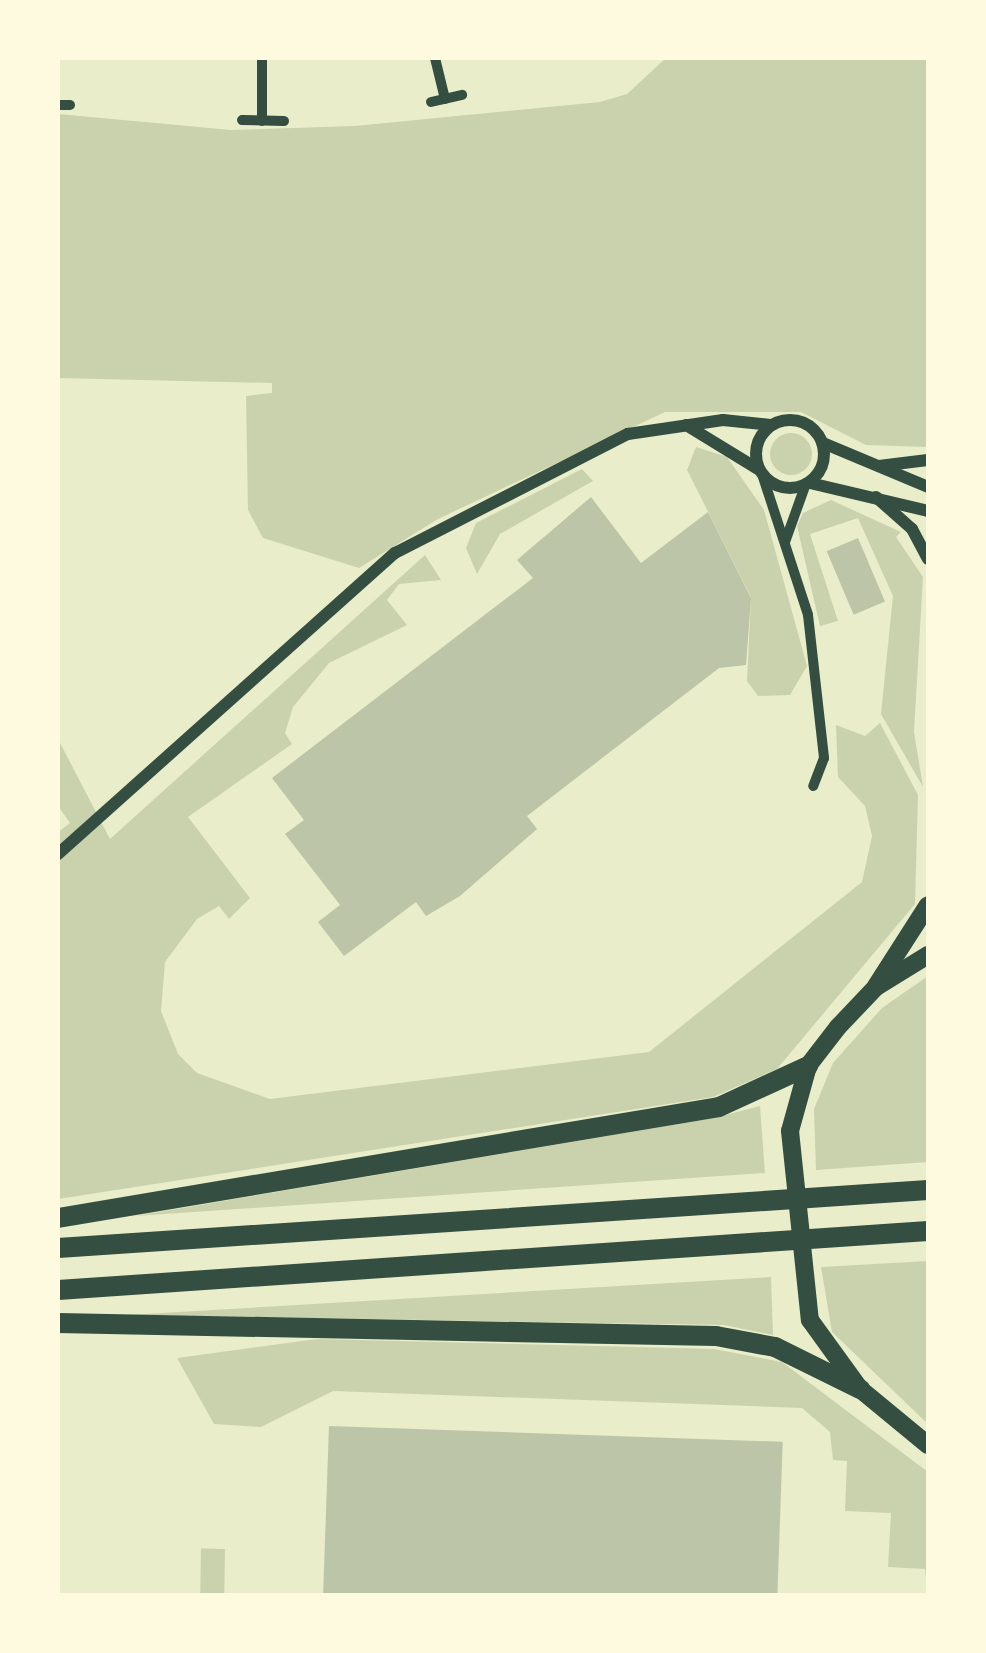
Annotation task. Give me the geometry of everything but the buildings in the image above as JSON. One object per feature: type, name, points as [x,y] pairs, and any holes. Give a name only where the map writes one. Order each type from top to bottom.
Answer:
[{"type":"highway","points":[[58,1218],[719,1107],[808,1066]]},
{"type":"highway","points":[[58,1248],[928,1190]]},
{"type":"highway","points":[[58,1290],[928,1231]]},
{"type":"highway","points":[[58,1323],[716,1336],[775,1347],[860,1389]]},
{"type":"main road","points":[[928,905],[876,987],[808,1066],[790,1131],[803,1300],[822,1344],[860,1389],[928,1445]]},
{"type":"main road","points":[[876,987],[928,955]]},
{"type":"street","points":[[262,58],[262,121]]},
{"type":"street","points":[[435,58],[445,99]]},
{"type":"street","points":[[430,102],[462,95]]},
{"type":"street","points":[[242,120],[284,121]]},
{"type":"street","points":[[58,854],[395,553],[628,434],[682,424],[771,426],[802,422],[823,443],[866,466],[928,487]]},
{"type":"street","points":[[682,424],[782,488],[807,484],[872,494],[928,510]]},
{"type":"street","points":[[771,426],[756,451],[808,615],[824,758],[814,786]]},
{"type":"street","points":[[784,543],[823,443]]},
{"type":"street","points":[[866,466],[928,460]]},
{"type":"street","points":[[872,494],[912,528],[928,559]]},
{"type":"green space","points":[[666,58],[928,58],[928,447],[866,445],[801,412],[665,412],[438,519],[359,568],[263,538],[248,510],[246,396],[272,393],[272,383],[58,378],[58,114],[231,130],[355,126],[600,102],[627,94]]},
{"type":"green space","points":[[791,433],[806,439],[812,454],[806,469],[791,475],[776,469],[770,454],[776,439]]},
{"type":"green space","points":[[696,447],[727,457],[764,510],[807,666],[790,695],[758,696],[747,681],[751,597],[687,470]]},
{"type":"green space","points":[[582,469],[593,481],[500,534],[477,574],[466,548],[476,523]]},
{"type":"green space","points":[[831,500],[901,532],[896,537],[923,577],[914,732],[923,787],[881,714],[893,596],[858,518],[810,534],[838,621],[820,626],[797,526],[803,513]]},
{"type":"green space","points":[[425,555],[441,580],[399,584],[387,600],[407,625],[329,663],[293,707],[285,733],[292,744],[188,817],[250,898],[229,919],[219,906],[197,919],[165,962],[161,1011],[178,1054],[197,1073],[270,1099],[649,1052],[862,882],[872,836],[865,806],[838,777],[836,725],[865,736],[880,723],[918,795],[915,904],[777,1069],[713,1097],[58,1199],[58,832],[70,823],[58,806],[58,739],[110,839]]},
{"type":"green space","points":[[928,976],[928,1162],[816,1170],[814,1109],[833,1063],[882,1008]]},
{"type":"green space","points":[[760,1106],[765,1173],[135,1216],[714,1118]]},
{"type":"green space","points":[[928,1261],[928,1424],[832,1332],[821,1267]]},
{"type":"green space","points":[[771,1277],[773,1335],[724,1325],[128,1315]]},
{"type":"green space","points":[[317,1339],[714,1349],[782,1362],[928,1472],[928,1595],[925,1569],[888,1567],[891,1513],[845,1511],[847,1461],[833,1460],[830,1432],[802,1408],[333,1391],[261,1427],[214,1424],[177,1358]]},
{"type":"green space","points":[[201,1549],[225,1549],[224,1595],[200,1595]]}]
